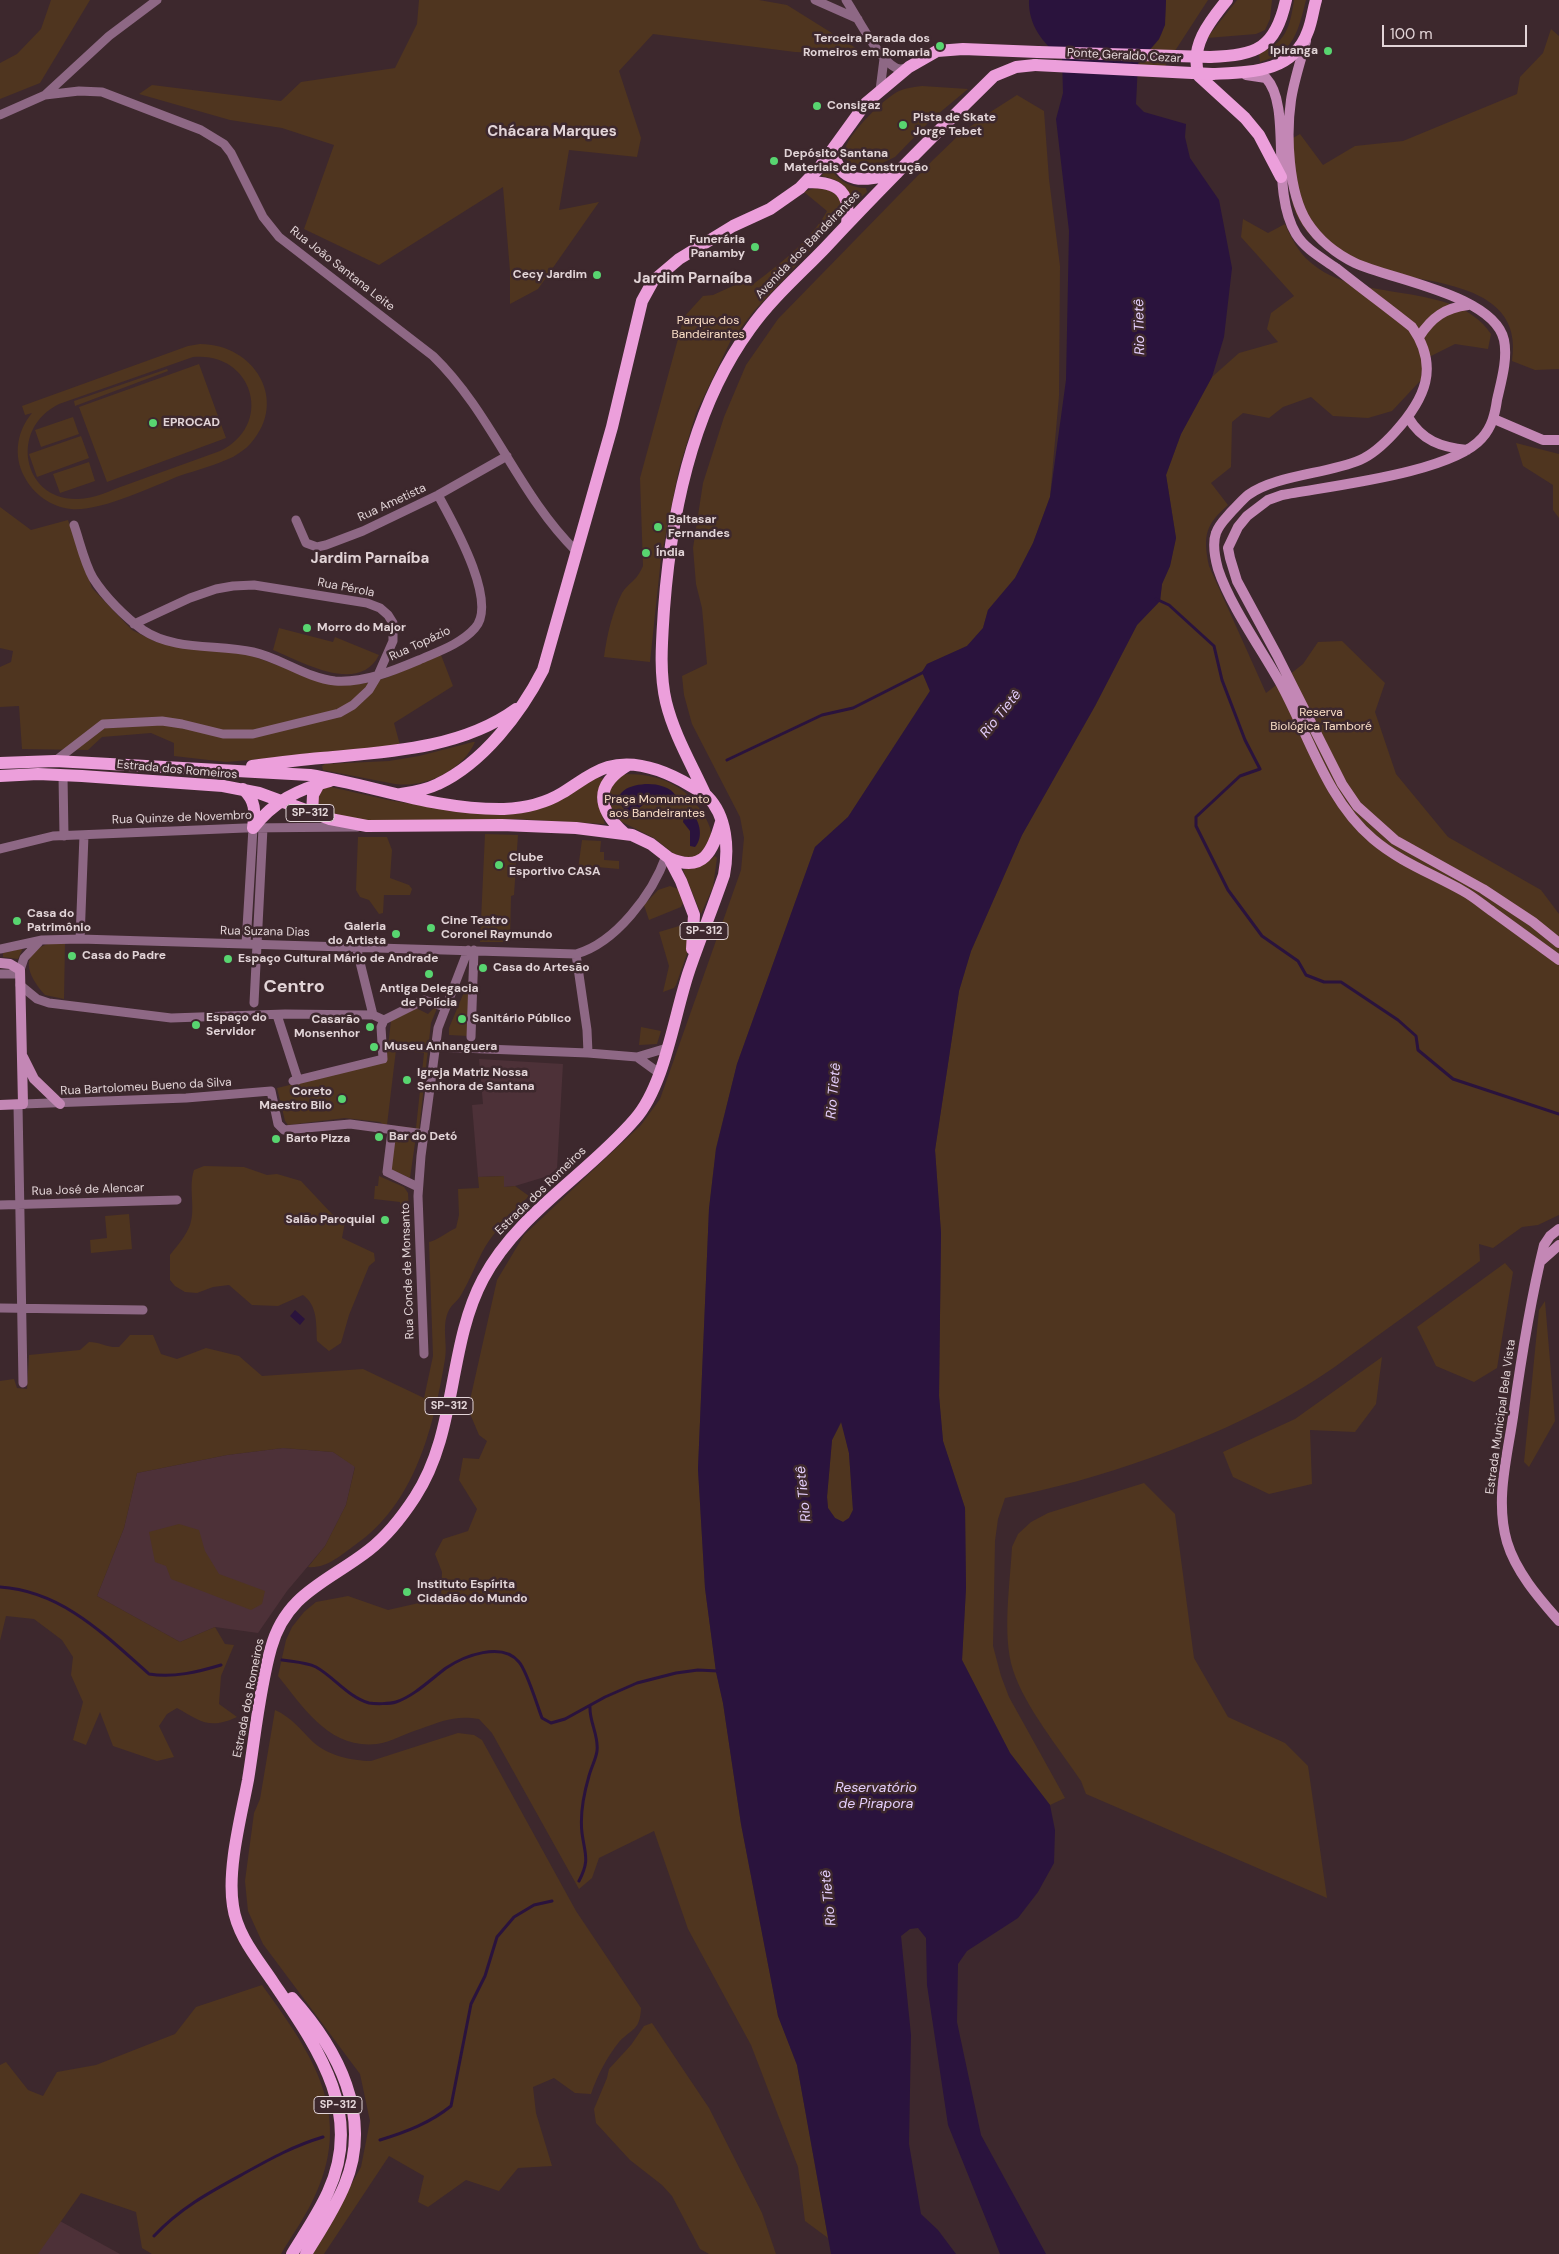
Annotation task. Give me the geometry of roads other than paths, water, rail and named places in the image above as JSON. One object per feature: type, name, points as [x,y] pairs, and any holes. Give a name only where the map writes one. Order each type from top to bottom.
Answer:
[{"type":"main road","points":[[1228,0],[1197,44],[1196,66],[1199,76],[1246,118],[1259,135],[1281,177]]},
{"type":"main road","name":"Ponte Geraldo Cezar","points":[[394,795],[420,790],[452,776],[484,750],[526,701],[543,670],[612,427],[646,291],[664,270],[733,226],[770,209],[808,182],[866,104],[909,67],[937,51],[972,50],[1210,57],[1240,56],[1260,47],[1274,35],[1286,0]]},
{"type":"main road","name":"Ponte Geraldo Cezar","points":[[1035,65],[1212,74],[1272,68],[1285,62],[1300,47],[1308,31],[1316,0]]},
{"type":"main road","points":[[1308,31],[1291,99],[1289,137],[1292,170],[1300,210],[1308,223],[1329,247],[1355,263],[1446,293],[1490,317],[1504,338],[1504,367],[1494,419],[1482,438],[1467,450],[1412,471],[1282,494],[1268,500],[1247,516],[1238,527],[1228,548],[1230,558],[1243,593],[1277,655],[1342,784],[1357,806],[1395,840],[1483,889],[1533,922],[1559,943]]},
{"type":"main road","name":"Avenida dos Bandeirantes","points":[[706,796],[674,729],[666,701],[662,673],[662,637],[668,558],[687,463],[716,387],[749,329],[897,173],[994,76],[1016,67],[1035,65]]},
{"type":"main road","points":[[1233,73],[1266,78],[1274,90],[1280,126],[1281,177],[1286,213],[1296,235],[1303,243],[1412,327],[1419,337],[1426,360],[1426,387],[1408,417],[1385,443],[1363,459],[1336,469],[1279,482],[1250,494],[1226,518],[1216,532],[1214,545],[1218,568],[1235,604],[1283,689],[1335,793],[1360,827],[1391,853],[1464,892],[1559,960]]},
{"type":"main road","points":[[833,150],[839,169],[853,178],[870,178],[897,173]]},
{"type":"main road","points":[[808,182],[826,183],[839,189],[847,201],[849,209],[847,224]]},
{"type":"main road","points":[[1419,337],[1428,324],[1442,312],[1469,304]]},
{"type":"main road","points":[[1408,417],[1415,430],[1423,436],[1440,445],[1467,450]]},
{"type":"main road","points":[[1494,419],[1543,440],[1559,440]]},
{"type":"main road","points":[[218,770],[320,758],[378,754],[426,745],[492,723],[526,701]]},
{"type":"main road","name":"SP-312","points":[[0,763],[55,762],[310,775],[334,779]]},
{"type":"main road","points":[[624,833],[608,816],[602,797],[612,777],[628,765]]},
{"type":"main road","name":"Estrada dos Romeiros","points":[[292,2254],[319,2210],[333,2180],[340,2149],[339,2108],[331,2080],[315,2046],[244,1938],[236,1922],[231,1887],[269,1653],[278,1627],[289,1610],[312,1587],[368,1550],[382,1538],[397,1522],[416,1496],[429,1471],[441,1439],[466,1323],[474,1298],[488,1269],[513,1235],[636,1118],[644,1108],[659,1073],[688,972],[708,921],[727,861],[727,839],[721,822],[706,796],[665,772],[628,765],[606,768],[590,775],[550,800],[523,807],[474,808],[394,795],[334,779]]},
{"type":"main road","name":"Estrada dos Romeiros","points":[[0,776],[38,774],[186,782],[243,789],[312,814],[367,826],[502,825],[624,833],[640,838],[668,857],[688,894],[694,915],[694,936],[688,972]]},
{"type":"main road","points":[[258,828],[266,812],[280,801],[334,779]]},
{"type":"main road","points":[[312,814],[313,795],[319,784]]},
{"type":"main road","points":[[243,789],[253,799],[258,828]]},
{"type":"main road","points":[[668,857],[686,863],[702,860],[711,851],[721,822]]},
{"type":"main road","points":[[0,963],[10,964],[20,977],[22,1054],[20,1105],[0,1105]]},
{"type":"main road","points":[[22,1054],[34,1079],[60,1104]]},
{"type":"main road","name":"Estrada Municipal Bela Vista","points":[[1559,1229],[1550,1236],[1544,1245],[1526,1323],[1505,1468],[1501,1511],[1505,1536],[1514,1559],[1538,1598],[1559,1621]]},
{"type":"main road","points":[[1540,1262],[1559,1245]]},
{"type":"main road","name":"Estrada dos Romeiros","points":[[262,1965],[301,2008],[325,2042],[344,2074],[353,2106],[355,2143],[351,2167],[339,2198],[306,2254]]},
{"type":"street","points":[[0,115],[45,95],[109,36],[157,0]]},
{"type":"street","points":[[815,0],[859,20]]},
{"type":"street","points":[[846,0],[884,59],[897,68],[909,67]]},
{"type":"street","points":[[880,90],[884,59]]},
{"type":"street","name":"Rua João Santana Leite","points":[[45,95],[79,91],[102,92],[201,130],[224,144],[231,153],[263,217],[271,228],[293,248],[433,356],[452,374],[474,404],[542,512],[576,551]]},
{"type":"street","name":"Rua Ametista","points":[[296,520],[306,543],[317,547],[326,546],[363,531],[438,495],[507,456]]},
{"type":"street","name":"Rua Topázio","points":[[378,676],[410,664],[456,642],[476,628],[480,621],[480,601],[468,551],[438,495]]},
{"type":"street","points":[[74,525],[93,577],[107,596],[134,624],[155,637],[259,653],[325,679],[345,681],[378,676]]},
{"type":"street","name":"Rua Pérola","points":[[55,762],[103,724],[162,721],[223,734],[253,734],[339,713],[362,698],[378,676],[393,641],[393,623],[380,608],[367,603],[254,585],[216,588],[134,624]]},
{"type":"street","points":[[63,776],[64,836]]},
{"type":"street","name":"Rua Quinze de Novembro","points":[[0,850],[53,836],[258,828],[340,829],[367,826]]},
{"type":"street","points":[[246,944],[258,828]]},
{"type":"street","points":[[254,1003],[257,944],[258,828]]},
{"type":"street","points":[[80,939],[84,835]]},
{"type":"street","points":[[588,1053],[587,1030],[576,954],[601,941],[625,921],[654,883],[668,857]]},
{"type":"street","name":"Rua Suzana Dias","points":[[0,949],[42,940],[80,939],[576,954]]},
{"type":"street","points":[[20,977],[24,958],[42,940]]},
{"type":"street","points":[[356,946],[373,1015]]},
{"type":"street","points":[[471,950],[471,1038]]},
{"type":"street","name":"Rua Conde de Monsanto","points":[[424,1354],[418,1187],[424,1134],[438,1028],[445,1007],[471,950]]},
{"type":"street","points":[[0,974],[20,977],[37,999],[65,1006],[171,1018],[373,1015],[384,1020]]},
{"type":"street","points":[[277,1015],[295,1080],[383,1059],[381,1027],[384,1020],[424,1000],[445,1007]]},
{"type":"street","points":[[435,1047],[588,1053],[637,1057],[667,1048]]},
{"type":"street","points":[[637,1057],[659,1073]]},
{"type":"street","name":"Rua Bartolomeu Bueno da Silva","points":[[20,1105],[186,1098],[271,1091],[278,1124],[284,1130],[350,1124],[392,1131]]},
{"type":"street","points":[[20,1105],[23,1383]]},
{"type":"street","points":[[418,1187],[387,1172],[392,1131],[424,1134]]},
{"type":"street","name":"Rua José de Alencar","points":[[0,1205],[177,1200]]},
{"type":"street","points":[[0,1308],[143,1310]]},
{"type":"water","name":"Reservatório de Pirapora","points":[[1029,0],[1166,0],[1165,25],[1159,39],[1138,63],[1136,104],[1144,112],[1186,124],[1185,137],[1190,158],[1219,200],[1232,268],[1224,337],[1212,377],[1181,434],[1166,475],[1176,538],[1170,566],[1162,584],[1160,601],[1137,625],[1095,706],[1022,835],[971,951],[959,991],[935,1150],[941,1233],[939,1396],[943,1441],[965,1508],[966,1588],[962,1660],[1010,1753],[1050,1805],[1055,1830],[1054,1863],[1038,1892],[1018,1918],[967,1951],[958,1964],[957,2022],[981,2135],[1046,2254],[1000,2254],[948,2125],[927,1985],[926,1938],[918,1928],[910,1929],[901,1936],[911,2035],[909,2144],[921,2214],[938,2230],[956,2254],[831,2254],[797,2065],[778,2016],[741,1824],[723,1703],[716,1672],[705,1588],[698,1469],[709,1209],[716,1149],[737,1064],[815,847],[848,817],[930,691],[922,672],[927,664],[967,646],[983,628],[988,610],[1015,578],[1033,543],[1050,497],[1066,380],[1069,231],[1056,119],[1063,93],[1062,57],[1038,33],[1029,9]],"holes":[[[841,1422],[849,1453],[853,1510],[849,1518],[843,1522],[835,1518],[828,1508],[827,1497],[832,1440]]]},
{"type":"water","points":[[648,784],[660,785],[671,790],[676,796],[674,802],[667,805],[649,800],[635,811],[626,811],[619,799],[620,794],[629,788]]},
{"type":"water","points":[[689,812],[696,818],[700,828],[698,843],[695,847],[690,846],[690,831],[683,822],[684,816]]},
{"type":"water","points":[[295,1310],[305,1319],[300,1325],[290,1316]]},
{"type":"waterway","points":[[1156,599],[1169,605],[1214,646],[1222,680],[1245,740],[1260,769],[1240,776],[1196,817],[1196,826],[1228,890],[1262,936],[1298,961],[1306,975],[1324,982],[1341,982],[1398,1020],[1416,1036],[1418,1050],[1453,1079],[1559,1114]]},
{"type":"waterway","points":[[727,760],[822,715],[853,708],[924,672]]},
{"type":"waterway","points":[[0,1587],[22,1590],[63,1606],[99,1630],[149,1674],[185,1674],[221,1665]]},
{"type":"waterway","points":[[282,1660],[316,1667],[361,1700],[382,1704],[396,1702],[409,1696],[446,1668],[463,1659],[483,1653],[503,1652],[512,1656],[522,1666],[542,1718],[551,1723],[565,1719],[605,1697],[637,1683],[676,1673],[698,1670],[718,1671]]},
{"type":"waterway","points":[[579,1881],[586,1862],[582,1833],[583,1804],[597,1751],[597,1739],[591,1718],[590,1706]]},
{"type":"waterway","points":[[380,2140],[417,2126],[451,2106],[471,2004],[485,1976],[497,1937],[514,1917],[534,1905],[552,1901]]},
{"type":"waterway","points":[[154,2236],[174,2217],[207,2194],[282,2153],[323,2137]]},
{"type":"place","name":"Terceira Parada dos Romeiros em Romaria","points":[[940,46]]},
{"type":"place","name":"Ipiranga","points":[[1328,51]]},
{"type":"place","name":"Consigaz","points":[[817,106]]},
{"type":"place","name":"Pista de Skate Jorge Tebet","points":[[903,125]]},
{"type":"place","name":"Depósito Santana Materiais de Construção","points":[[774,161]]},
{"type":"place","name":"Funerária Panamby","points":[[755,247]]},
{"type":"place","name":"Cecy Jardim","points":[[597,275]]},
{"type":"place","name":"EPROCAD","points":[[153,423]]},
{"type":"place","name":"Baltasar Fernandes","points":[[658,527]]},
{"type":"place","name":"Índia","points":[[646,553]]},
{"type":"place","name":"Morro do Major","points":[[307,628]]},
{"type":"place","name":"Clube Esportivo CASA","points":[[499,865]]},
{"type":"place","name":"Casa do Patrimônio","points":[[17,921]]},
{"type":"place","name":"Cine Teatro Coronel Raymundo","points":[[431,928]]},
{"type":"place","name":"Galeria do Artista","points":[[396,934]]},
{"type":"place","name":"Casa do Padre","points":[[72,956]]},
{"type":"place","name":"Espaço Cultural Mário de Andrade","points":[[228,959]]},
{"type":"place","name":"Casa do Artesão","points":[[483,968]]},
{"type":"place","name":"Antiga Delegacia de Polícia","points":[[429,974]]},
{"type":"place","name":"Sanitário Público","points":[[462,1019]]},
{"type":"place","name":"Espaço do Servidor","points":[[196,1025]]},
{"type":"place","name":"Casarão Monsenhor","points":[[370,1027]]},
{"type":"place","name":"Museu Anhanguera","points":[[374,1047]]},
{"type":"place","name":"Igreja Matriz Nossa Senhora de Santana","points":[[407,1080]]},
{"type":"place","name":"Coreto Maestro Bilo","points":[[342,1099]]},
{"type":"place","name":"Bar do Detó","points":[[379,1137]]},
{"type":"place","name":"Barto Pizza","points":[[276,1139]]},
{"type":"place","name":"Salão Paroquial","points":[[385,1220]]},
{"type":"place","name":"Instituto Espírita Cidadão do Mundo","points":[[407,1592]]},
{"type":"district","name":"Chácara Marques","points":[[552,132]]},
{"type":"district","name":"Jardim Parnaíba","points":[[693,279]]},
{"type":"district","name":"Jardim Parnaíba","points":[[370,559]]},
{"type":"district","name":"Centro","points":[[294,987]]},
{"type":"park label","name":"Parque dos Bandeirantes","points":[[708,328]]},
{"type":"park label","name":"Reserva Biológica Tamboré","points":[[1321,720]]},
{"type":"park label","name":"Praça Momumento aos Bandeirantes","points":[[657,807]]},
{"type":"water label","name":"Rio Tietê","points":[[1140,327]]},
{"type":"water label","name":"Rio Tietê","points":[[1001,714]]},
{"type":"water label","name":"Rio Tietê","points":[[834,1091]]},
{"type":"water label","name":"Rio Tietê","points":[[804,1494]]},
{"type":"water label","name":"Rio Tietê","points":[[829,1898]]}]
